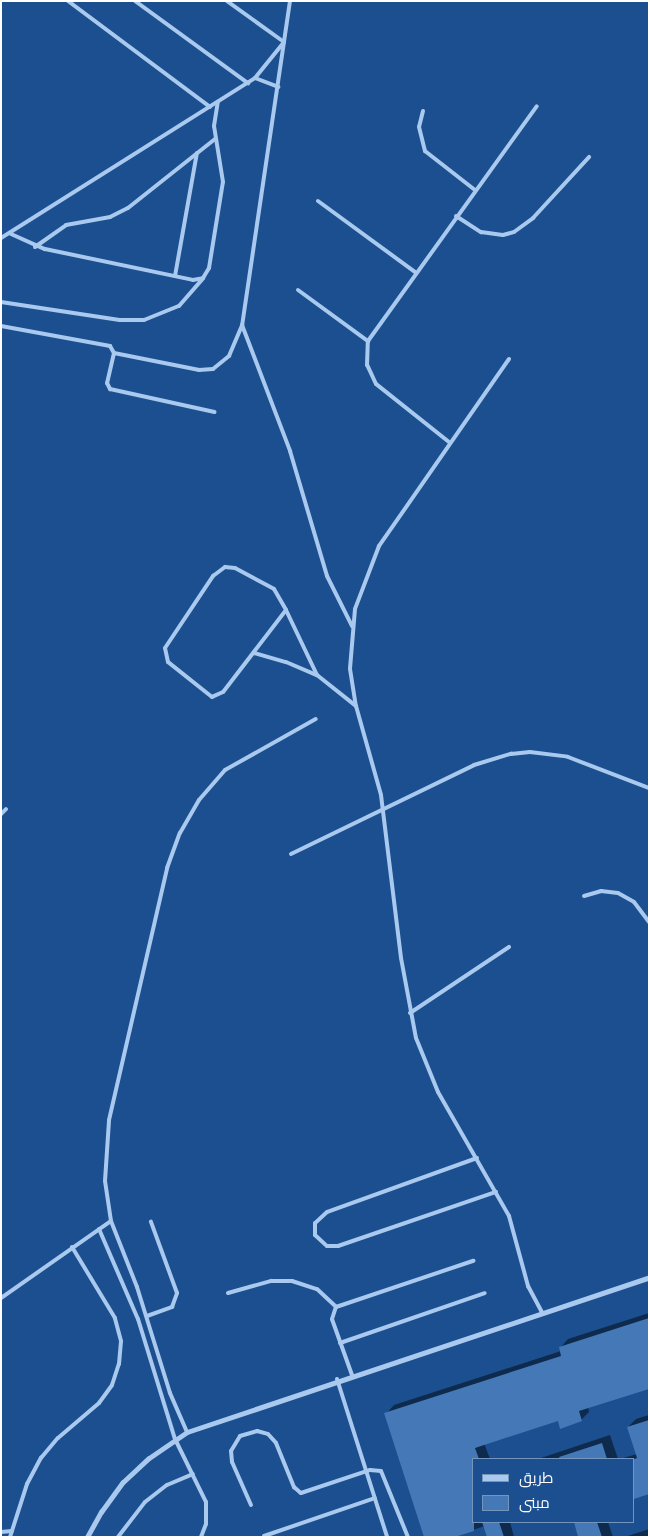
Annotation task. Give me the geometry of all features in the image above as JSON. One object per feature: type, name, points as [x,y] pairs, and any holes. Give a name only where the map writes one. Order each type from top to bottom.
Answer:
[{"type":"street","points":[[87,1537],[101,1512],[123,1482],[175,1439],[187,1432],[337,1380],[649,1277]]},
{"type":"lane","points":[[68,1],[210,107]]},
{"type":"lane","points":[[135,1],[248,83]]},
{"type":"lane","points":[[228,1],[284,42]]},
{"type":"lane","points":[[290,1],[242,308],[242,325],[290,451],[327,576],[352,626]]},
{"type":"lane","points":[[1,238],[11,234],[248,83],[255,78],[284,42]]},
{"type":"lane","points":[[255,78],[278,87]]},
{"type":"lane","points":[[1,302],[120,320],[144,320],[179,306],[209,268],[223,182],[215,139],[218,102]]},
{"type":"lane","points":[[449,442],[376,384],[367,365],[368,341],[415,272],[537,106]]},
{"type":"lane","points":[[423,111],[419,127],[425,151],[475,190]]},
{"type":"lane","points":[[35,246],[66,225],[119,213],[215,139]]},
{"type":"lane","points":[[175,276],[197,153]]},
{"type":"lane","points":[[456,216],[481,232],[497,235],[514,232],[533,218],[589,157]]},
{"type":"lane","points":[[318,201],[415,272]]},
{"type":"lane","points":[[11,234],[35,246],[193,280],[203,278]]},
{"type":"lane","points":[[298,290],[368,341]]},
{"type":"lane","points":[[1,326],[107,346],[114,353],[199,370],[213,369],[229,356],[242,325]]},
{"type":"lane","points":[[114,353],[107,383],[110,390],[215,412]]},
{"type":"lane","points":[[509,359],[449,442],[379,546],[362,585],[352,626],[350,669],[356,706],[373,760],[383,812],[410,1013],[438,1092],[496,1192],[514,1228],[528,1286],[542,1312]]},
{"type":"lane","points":[[286,610],[223,692],[212,697],[168,662],[165,648],[213,576],[225,566],[235,568],[274,589],[286,610],[317,675]]},
{"type":"lane","points":[[254,653],[286,662],[317,675],[356,706]]},
{"type":"lane","points":[[187,1432],[170,1393],[147,1316],[111,1221],[105,1172],[109,1120],[173,851],[194,809],[225,770],[316,720]]},
{"type":"lane","points":[[291,854],[383,812],[474,765],[492,758],[530,752],[568,757],[649,788]]},
{"type":"lane","points":[[1,814],[6,810]]},
{"type":"lane","points":[[584,896],[601,891],[618,893],[634,902],[649,922]]},
{"type":"lane","points":[[410,1013],[509,947]]},
{"type":"lane","points":[[476,1158],[327,1212],[315,1223],[315,1235],[327,1246],[338,1246],[496,1192]]},
{"type":"lane","points":[[1,1298],[111,1221]]},
{"type":"lane","points":[[147,1316],[172,1307],[177,1293],[151,1222]]},
{"type":"lane","points":[[98,1229],[138,1319],[175,1439],[206,1502],[206,1524],[201,1537]]},
{"type":"lane","points":[[10,1537],[27,1484],[41,1458],[58,1438],[99,1403],[112,1385],[120,1364],[121,1341],[115,1318],[72,1248]]},
{"type":"lane","points":[[336,1308],[473,1261]]},
{"type":"lane","points":[[228,1293],[271,1281],[292,1281],[317,1289],[336,1308]]},
{"type":"lane","points":[[340,1343],[484,1293]]},
{"type":"lane","points":[[336,1308],[332,1319],[352,1375]]},
{"type":"lane","points":[[337,1380],[387,1537]]},
{"type":"lane","points":[[251,1505],[231,1457],[236,1440],[251,1431],[263,1432],[272,1438],[294,1487],[301,1493],[367,1471],[378,1470],[384,1474],[402,1529],[408,1537]]},
{"type":"lane","points":[[118,1537],[144,1502],[167,1485],[193,1474]]},
{"type":"lane","points":[[264,1536],[375,1498]]},
{"type":"lane","points":[[1,1532],[12,1531]]},
{"type":"building","points":[[649,1318],[649,1389],[579,1411],[582,1421],[560,1429],[558,1421],[475,1448],[479,1458],[472,1458],[472,1523],[474,1523],[474,1531],[455,1537],[424,1537],[384,1413],[561,1356],[559,1347]]},
{"type":"building","points":[[649,1420],[649,1494],[635,1499],[635,1459],[637,1458],[627,1427]]},
{"type":"building","points":[[602,1443],[607,1458],[560,1458]]},
{"type":"building","points":[[482,1523],[499,1523],[504,1537],[487,1537]]},
{"type":"building","points":[[574,1523],[597,1523],[602,1537],[578,1537]]}]
